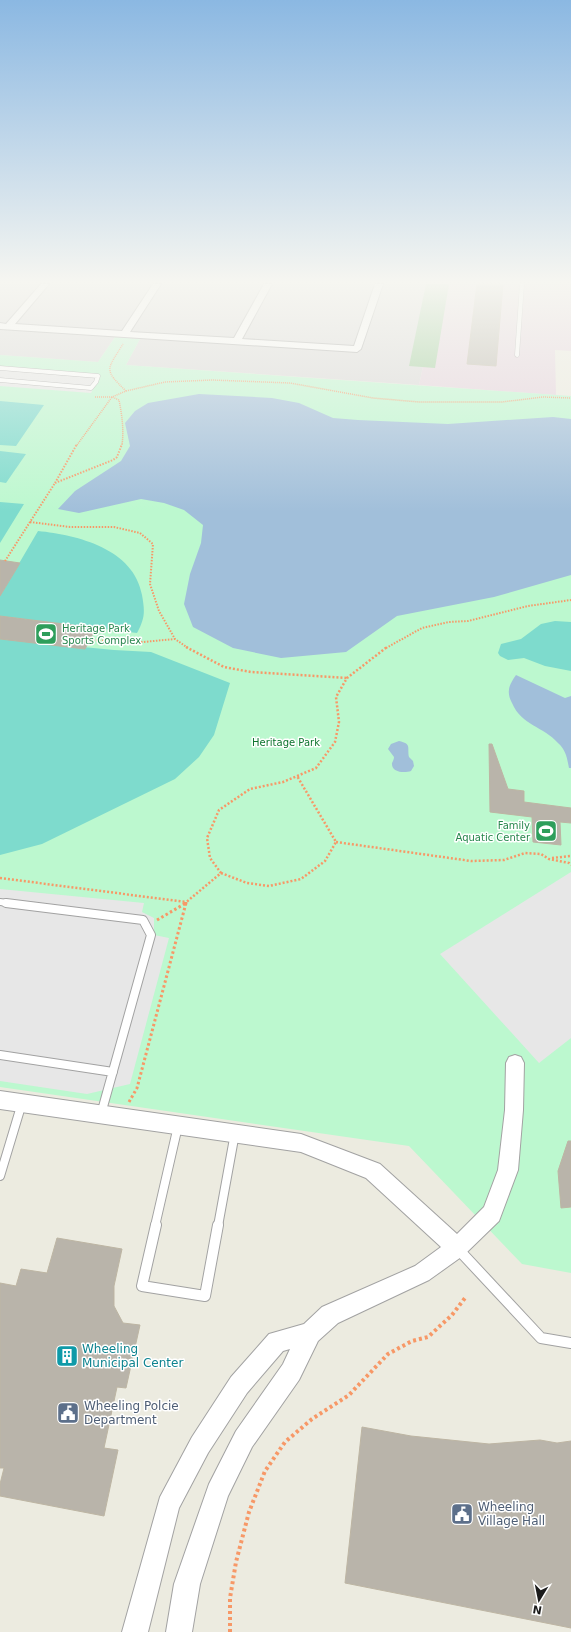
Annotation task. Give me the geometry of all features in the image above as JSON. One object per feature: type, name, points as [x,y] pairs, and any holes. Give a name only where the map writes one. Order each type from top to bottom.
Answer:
[{"type":"street","points":[[179,1632],[187,1584],[217,1492],[244,1439],[291,1372],[310,1333],[330,1315],[422,1273],[457,1248],[492,1214],[508,1170],[514,1110],[515,1063]]},
{"type":"street","points":[[0,1100],[301,1143],[373,1171],[457,1248]]},
{"type":"street","points":[[135,1632],[168,1506],[200,1445],[239,1385],[277,1342],[310,1333]]},
{"type":"lane","points":[[0,368],[98,376],[96,382],[91,388],[0,380]]},
{"type":"lane","points":[[0,902],[143,920],[151,935],[101,1114]]},
{"type":"lane","points":[[0,1055],[113,1072]]},
{"type":"lane","points":[[0,1176],[22,1103]]},
{"type":"lane","points":[[178,1125],[142,1286],[205,1296],[235,1133]]},
{"type":"lane","points":[[457,1248],[541,1338],[571,1343]]},
{"type":"path","points":[[126,391],[165,382],[212,380],[290,383],[372,398],[419,402],[502,402],[543,397],[571,398]]},
{"type":"path","points":[[5,561],[55,483],[78,443],[112,397],[119,400],[121,409],[122,448],[116,459],[55,483]]},
{"type":"path","points":[[30,522],[70,527],[114,527],[140,533],[153,544],[150,584],[159,611],[175,639],[192,651],[224,667],[251,672],[347,678]]},
{"type":"path","points":[[336,842],[325,861],[301,879],[269,886],[247,883],[221,874],[210,858],[207,838],[219,810],[250,789],[283,782],[316,768],[335,742],[339,722],[336,697],[347,678],[390,645],[422,628],[449,622],[468,621],[528,606],[571,600]]},
{"type":"path","points":[[90,640],[135,644],[156,643],[175,639]]},
{"type":"path","points":[[298,776],[336,842],[379,850],[401,850],[470,861],[504,860],[525,853],[541,854],[549,859],[571,864]]},
{"type":"path","points":[[549,859],[571,856]]},
{"type":"path","points":[[147,927],[186,902],[221,874]]},
{"type":"path","points":[[0,878],[186,902]]},
{"type":"path","points":[[129,1102],[137,1088],[186,902]]},
{"type":"path","points":[[230,1632],[230,1598],[236,1562],[249,1512],[265,1471],[285,1442],[312,1419],[348,1395],[388,1354],[412,1341],[428,1337],[452,1315],[465,1298]]},
{"type":"shaded area","points":[[72,360],[99,360],[98,362]]},
{"type":"shaded area","points":[[129,360],[424,360],[419,385],[126,365]]},
{"type":"shaded area","points":[[424,360],[555,360],[556,395],[419,385]]},
{"type":"shaded area","points":[[0,369],[99,377],[91,393],[0,386]]},
{"type":"shaded area","points":[[199,394],[272,398],[299,403],[333,418],[358,420],[448,424],[553,417],[571,419],[571,575],[494,597],[397,616],[346,652],[281,658],[233,648],[193,627],[184,604],[190,574],[201,543],[203,525],[184,510],[164,503],[141,499],[79,513],[58,509],[75,491],[121,461],[130,446],[125,423],[135,411],[148,403]]},
{"type":"shaded area","points":[[0,401],[44,405],[16,446],[0,445]]},
{"type":"shaded area","points":[[0,451],[26,454],[6,483],[0,482]]},
{"type":"shaded area","points":[[0,502],[24,504],[0,543]]},
{"type":"shaded area","points":[[38,531],[70,536],[102,547],[128,566],[137,579],[143,601],[143,619],[137,633],[0,616],[0,596]]},
{"type":"shaded area","points":[[555,621],[571,622],[571,671],[545,666],[524,658],[508,660],[500,656],[498,653],[501,644],[521,639],[541,624]]},
{"type":"shaded area","points":[[0,639],[151,652],[230,683],[214,735],[199,757],[175,779],[42,844],[0,855]]},
{"type":"shaded area","points":[[516,675],[565,698],[571,696],[571,768],[569,768],[563,748],[552,737],[521,717],[516,711],[510,699],[509,689]]},
{"type":"shaded area","points":[[399,741],[406,743],[408,746],[409,757],[413,761],[414,766],[411,771],[399,772],[392,766],[394,757],[388,749],[391,744]]},
{"type":"shaded area","points":[[571,872],[571,1038],[539,1063],[440,954]]},
{"type":"shaded area","points":[[0,889],[144,903],[142,912],[154,918],[154,935],[169,938],[130,1084],[87,1094],[0,1081]]},
{"type":"green space","name":"Heritage Park","points":[[0,360],[72,360],[98,362],[99,360],[129,360],[126,365],[571,396],[571,1273],[522,1264],[409,1146],[0,1087]]},
{"type":"green space","points":[[410,360],[436,360],[435,368],[409,366]]},
{"type":"building","points":[[467,360],[496,360],[496,366],[467,364]]},
{"type":"building","points":[[0,560],[20,563],[0,596]]},
{"type":"building","name":"Heritage Park Sports Complex","points":[[0,616],[96,628],[85,649],[0,639]]},
{"type":"building","points":[[489,744],[492,744],[508,789],[524,791],[524,802],[571,808],[571,823],[560,822],[561,845],[533,842],[532,817],[490,812]]},
{"type":"building","points":[[568,1141],[571,1141],[571,1207],[561,1208],[558,1171]]},
{"type":"building","name":"Wheeling Municipal Center","points":[[57,1238],[122,1249],[114,1286],[114,1306],[123,1323],[140,1325],[126,1388],[117,1387],[104,1448],[118,1450],[104,1516],[0,1496],[0,1484],[4,1468],[0,1468],[0,1283],[16,1286],[21,1269],[47,1273]]},
{"type":"building","name":"Wheeling Village Hall","points":[[362,1427],[411,1436],[489,1444],[540,1440],[557,1443],[571,1441],[571,1628],[345,1583]]},
{"type":"place","name":"Heritage Park Sports Complex","points":[[46,634]]},
{"type":"place","name":"Family Aquatic Center","points":[[546,831]]},
{"type":"place","name":"Wheeling Municipal Center","points":[[67,1356]]},
{"type":"place","name":"Wheeling Polcie Department","points":[[68,1413]]},
{"type":"place","name":"Wheeling Village Hall","points":[[462,1514]]}]
